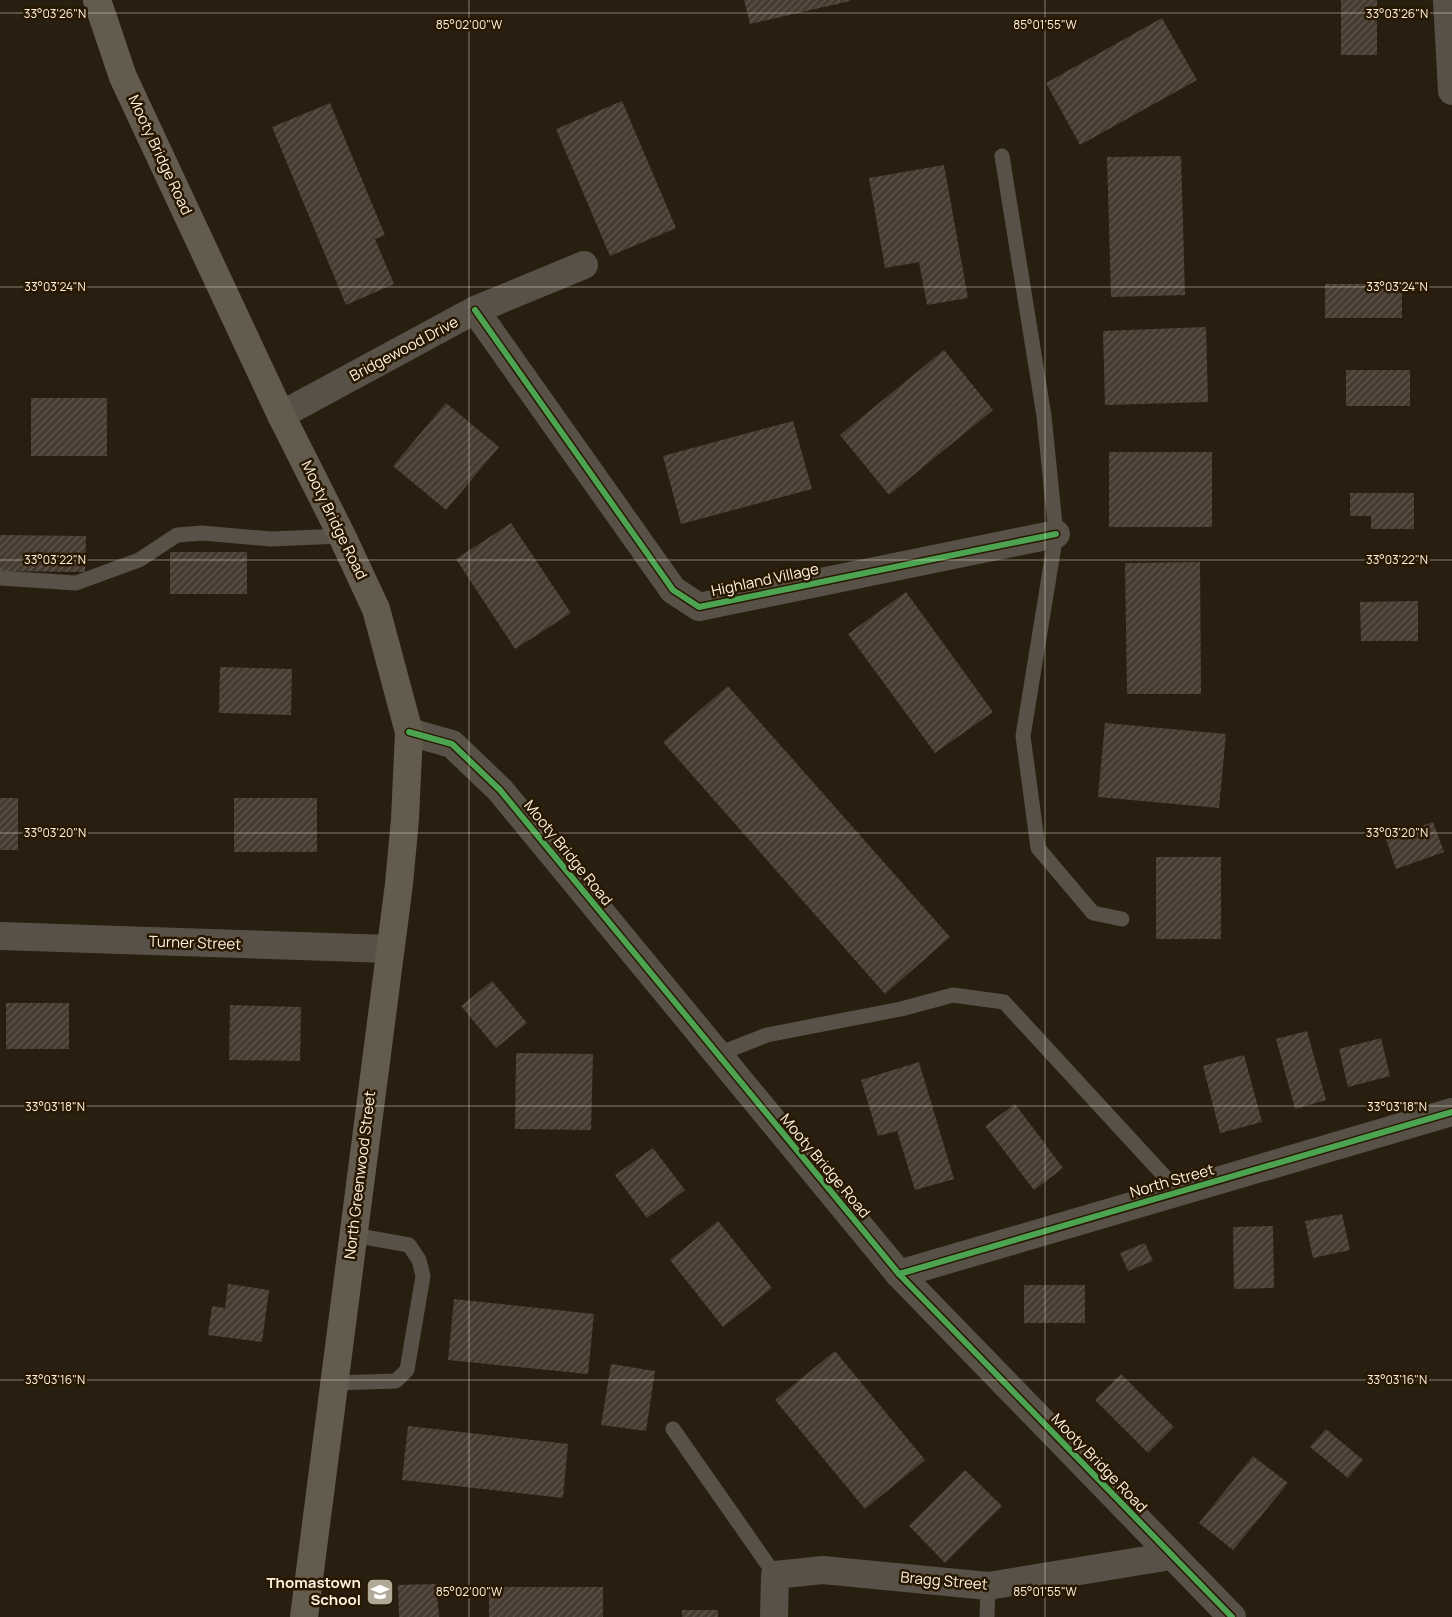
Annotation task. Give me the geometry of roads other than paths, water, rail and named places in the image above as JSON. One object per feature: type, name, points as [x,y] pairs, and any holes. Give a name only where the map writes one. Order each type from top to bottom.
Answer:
[{"type":"main road","name":"Mooty Bridge Road","points":[[97,0],[123,77],[281,415],[342,536],[376,609],[409,732]]},
{"type":"main road","name":"North Greenwood Street","points":[[304,1617],[389,949],[399,884],[405,819],[409,732]]},
{"type":"street","points":[[1449,5],[1452,92]]},
{"type":"street","name":"Bridgewood Drive","points":[[281,415],[475,310],[584,265]]},
{"type":"street","name":"Highland Village","points":[[475,310],[673,590],[699,606],[1056,534]]},
{"type":"street","name":"Mooty Bridge Road","points":[[409,732],[452,744],[500,790],[716,1055],[899,1274],[1232,1617]]},
{"type":"street","name":"Turner Street","points":[[0,936],[389,949]]},
{"type":"street","name":"North Street","points":[[899,1274],[1452,1112]]},
{"type":"street","name":"Bragg Street","points":[[775,1575],[823,1570],[988,1586],[1171,1556]]},
{"type":"street","points":[[774,1617],[775,1575]]},
{"type":"lane","points":[[1002,156],[1044,416],[1056,534],[1023,736],[1038,848],[1093,914],[1122,919]]},
{"type":"lane","points":[[0,578],[76,583],[138,560],[178,535],[202,533],[272,539],[342,536]]},
{"type":"lane","points":[[716,1055],[767,1036],[901,1009],[953,995],[1004,1002],[1180,1192]]},
{"type":"lane","points":[[334,1383],[396,1381],[407,1370],[423,1276],[418,1260],[409,1245],[353,1235]]},
{"type":"lane","points":[[673,1428],[775,1575]]},
{"type":"lane","points":[[987,1617],[988,1586]]},
{"type":"place","name":"Thomastown School","points":[[380,1592]]}]
